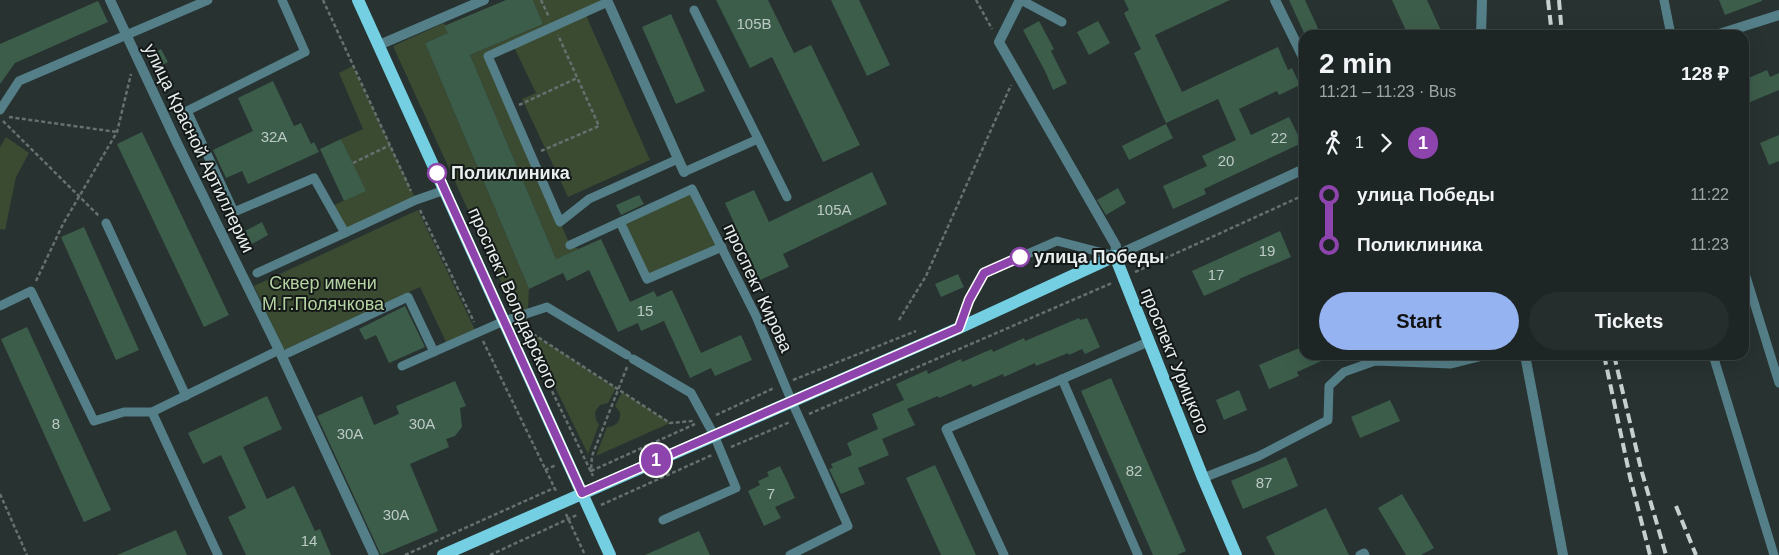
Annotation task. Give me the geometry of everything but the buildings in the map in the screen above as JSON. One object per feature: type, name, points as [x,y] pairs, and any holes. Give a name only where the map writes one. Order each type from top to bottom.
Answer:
[{"type":"main road","name":"проспект Володарского","points":[[358,0],[610,555]]},
{"type":"main road","name":"проспект Урицкого","points":[[1115,256],[1122,278],[1236,555]]},
{"type":"main road","points":[[442,555],[959,328],[1115,256]]},
{"type":"street","name":"улица Красной Артиллерии","points":[[110,0],[176,144],[284,352],[374,555]]},
{"type":"street","points":[[999,42],[1021,0]]},
{"type":"street","points":[[1275,0],[1299,49]]},
{"type":"street","points":[[1481,30],[1482,0]]},
{"type":"street","points":[[379,45],[480,1]]},
{"type":"street","points":[[608,1],[684,172]]},
{"type":"street","points":[[1732,30],[1779,15]]},
{"type":"street","name":"проспект Урицкого","points":[[999,42],[1116,246],[1115,256]]},
{"type":"street","points":[[1115,256],[1299,171]]},
{"type":"street","points":[[1526,360],[1563,555]]},
{"type":"lane","points":[[0,110],[19,81],[208,0]]},
{"type":"lane","points":[[282,0],[305,52],[187,111],[234,212],[314,178],[345,233]]},
{"type":"lane","points":[[1021,0],[1062,22]]},
{"type":"lane","points":[[1664,0],[1670,30]]},
{"type":"lane","points":[[608,1],[488,56],[560,222],[589,198],[678,159]]},
{"type":"lane","points":[[694,10],[786,197]]},
{"type":"lane","points":[[684,172],[758,139]]},
{"type":"lane","name":"проспект Кирова","points":[[620,222],[692,189],[722,247],[756,316],[784,384],[848,526],[790,555]]},
{"type":"lane","points":[[257,274],[416,200],[445,190]]},
{"type":"lane","points":[[570,245],[620,222],[647,279],[722,247]]},
{"type":"lane","points":[[106,223],[186,396]]},
{"type":"lane","points":[[959,328],[969,300],[984,273],[1057,241],[1115,256]]},
{"type":"lane","points":[[1749,286],[1779,383]]},
{"type":"lane","points":[[0,306],[31,291],[94,422],[124,412],[152,412],[408,297],[434,352]]},
{"type":"lane","points":[[402,366],[504,321],[547,308],[629,360],[691,394],[714,434],[736,488],[663,520]]},
{"type":"lane","points":[[1004,555],[946,429],[1148,342]]},
{"type":"lane","points":[[1203,478],[1259,456],[1328,420],[1329,386],[1344,372],[1375,361],[1451,364],[1467,360]]},
{"type":"lane","points":[[1715,360],[1774,555]]},
{"type":"lane","points":[[1062,379],[1138,555]]},
{"type":"lane","points":[[152,412],[215,554]]},
{"type":"lane","points":[[1360,555],[1364,553],[1365,555]]},
{"type":"path","points":[[323,0],[433,238],[585,555]]},
{"type":"path","points":[[531,156],[599,126],[541,0]]},
{"type":"path","points":[[976,0],[999,42]]},
{"type":"path","points":[[31,291],[63,224],[117,132],[135,55]]},
{"type":"path","points":[[900,320],[926,276],[1017,72]]},
{"type":"path","points":[[511,109],[577,78]]},
{"type":"path","points":[[0,117],[117,132]]},
{"type":"path","points":[[0,117],[106,223]]},
{"type":"path","points":[[353,163],[390,145]]},
{"type":"path","points":[[1122,278],[1299,197]]},
{"type":"path","points":[[429,242],[433,238]]},
{"type":"path","points":[[305,301],[310,298]]},
{"type":"path","points":[[517,317],[527,330],[670,423],[705,419]]},
{"type":"path","points":[[517,317],[524,332]]},
{"type":"path","points":[[591,470],[784,384],[920,329]]},
{"type":"path","points":[[536,357],[598,486]]},
{"type":"path","points":[[591,470],[592,456],[629,360]]},
{"type":"path","points":[[405,555],[554,488]]},
{"type":"path","points":[[0,494],[27,555]]},
{"type":"green space","points":[[533,0],[607,0],[585,13],[650,160],[568,197],[522,99],[536,93],[513,45],[488,56],[570,245],[579,249],[556,259],[470,55],[543,24]]},
{"type":"green space","points":[[444,23],[448,33],[425,43],[529,289],[527,330],[517,317],[393,46]]},
{"type":"green space","points":[[353,66],[416,200],[345,233],[330,207],[365,191],[341,139],[363,129],[339,73]]},
{"type":"green space","points":[[6,137],[29,153],[16,177],[5,230],[0,229],[0,147]]},
{"type":"green space","points":[[692,189],[722,247],[647,279],[620,222]]},
{"type":"green space","name":"Сквер имени М.Г.Полячкова","points":[[418,210],[476,332],[448,346],[420,287],[284,350],[254,286]]},
{"type":"green space","points":[[527,330],[616,388],[608,403],[600,405],[595,412],[596,420],[599,424],[588,454]]},
{"type":"green space","points":[[622,392],[670,423],[596,456],[607,427],[615,425],[619,421],[620,412],[615,406]]},
{"type":"railway","points":[[1548,0],[1551,30]]},
{"type":"railway","points":[[1559,0],[1562,30]]},
{"type":"railway","points":[[1605,360],[1630,477],[1650,555]]},
{"type":"railway","points":[[1615,360],[1641,469],[1666,555]]},
{"type":"railway","points":[[1676,506],[1696,555]]},
{"type":"bus line","name":"1","points":[[437,173],[582,493],[959,328],[969,300],[984,273],[1020,257]]},
{"type":"place","name":"Поликлиника","points":[[437,173]]},
{"type":"place","name":"улица Победы","points":[[1020,257]]}]
